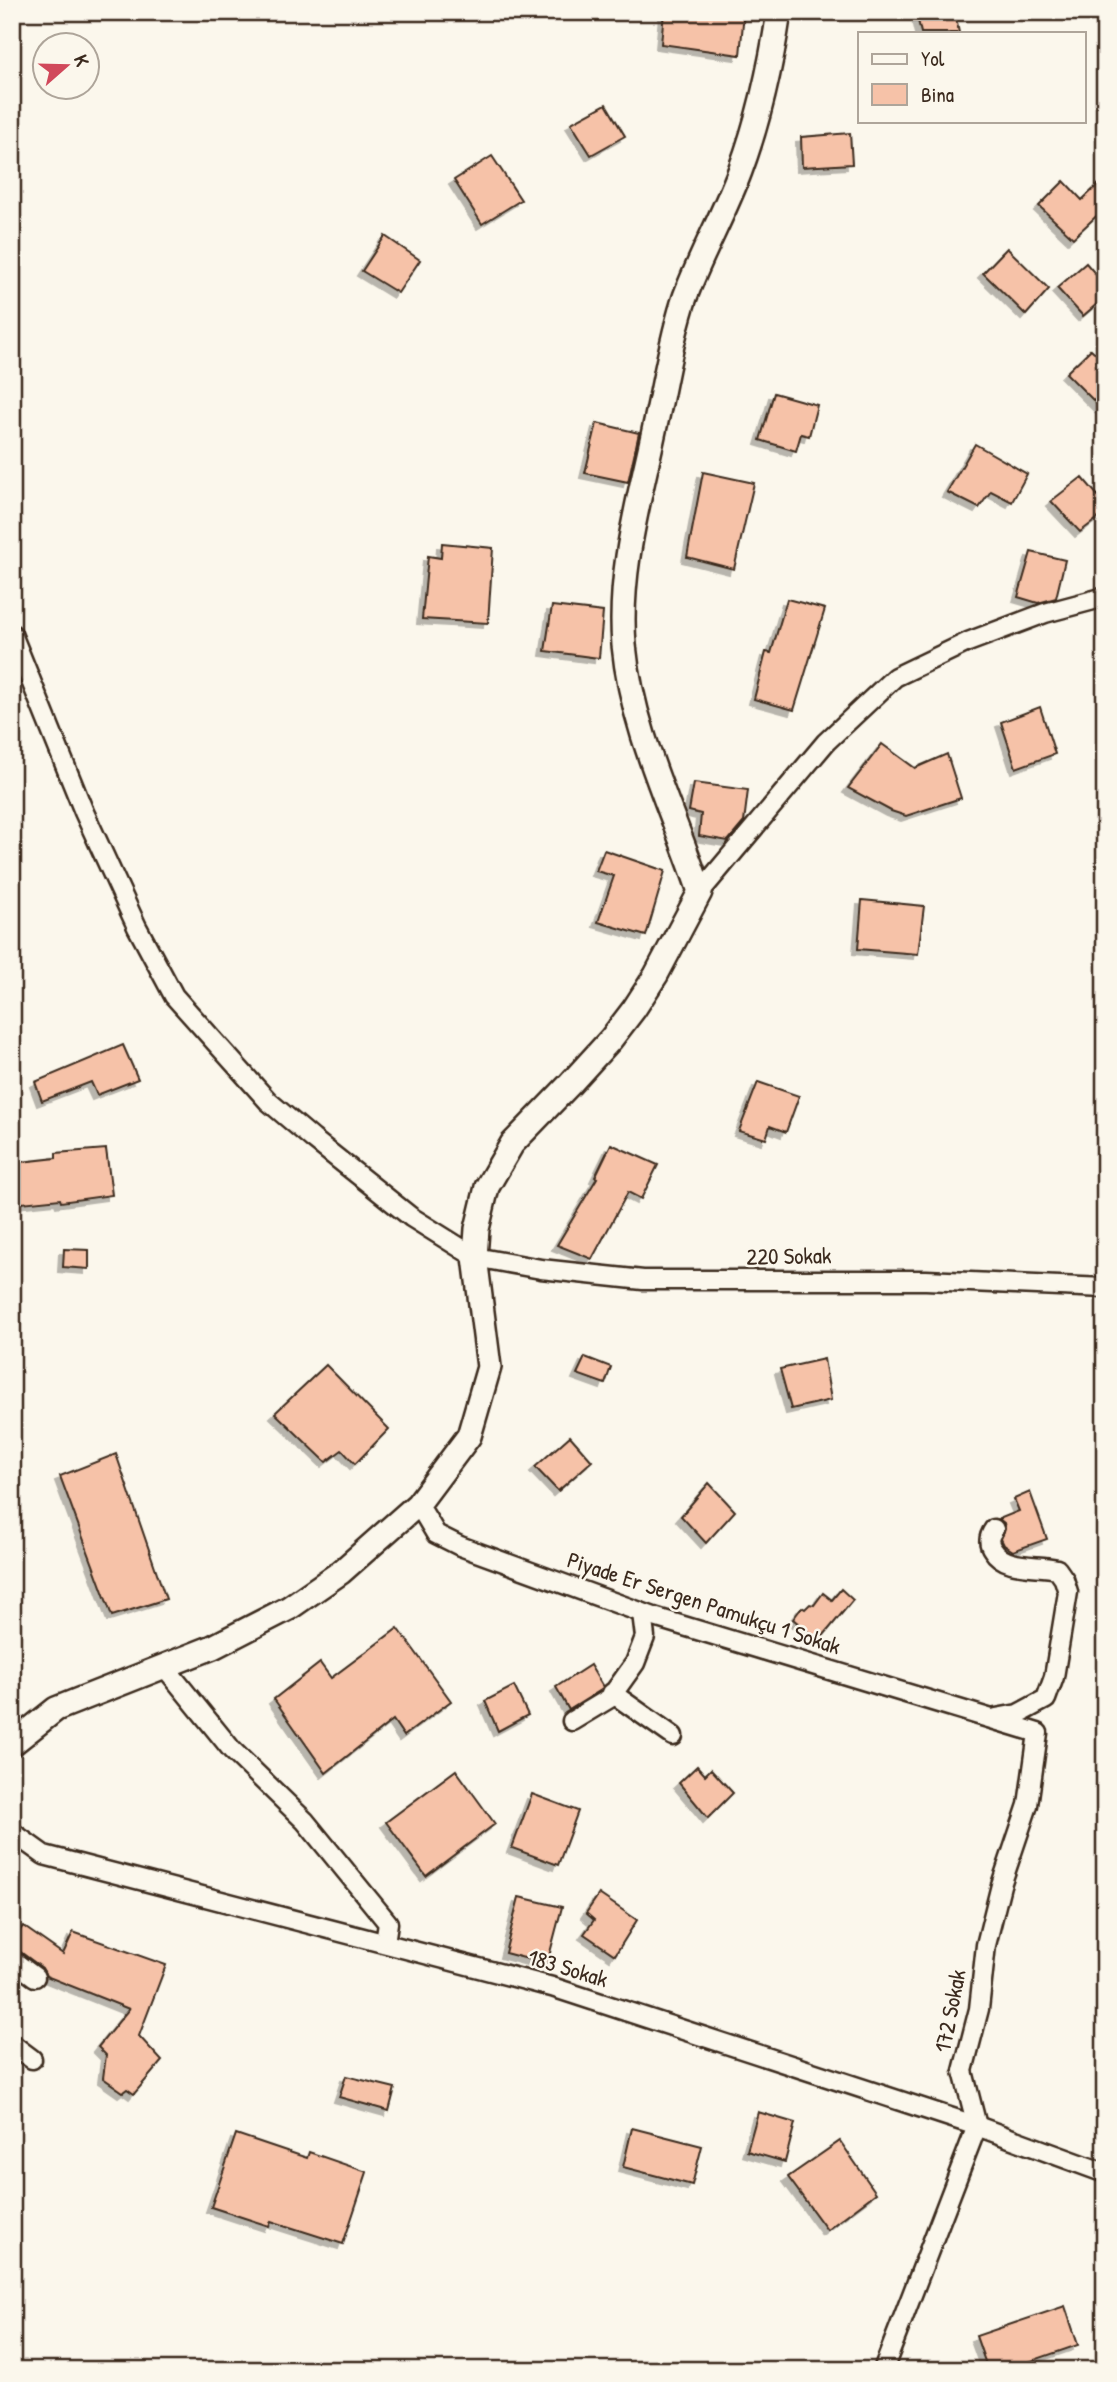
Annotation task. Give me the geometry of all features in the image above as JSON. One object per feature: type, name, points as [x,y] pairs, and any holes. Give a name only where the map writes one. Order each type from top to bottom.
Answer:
[{"type":"street","points":[[700,892],[645,742],[631,693],[624,644],[624,582],[630,540],[675,335],[689,289],[739,173],[755,128],[769,72],[779,12]]},
{"type":"street","points":[[12,1744],[56,1709],[213,1647],[289,1608],[341,1572],[418,1504],[469,1436],[489,1367],[475,1257],[480,1212],[487,1187],[512,1144],[603,1048],[634,1009],[656,975],[700,892],[826,742],[895,677],[968,642],[1045,613],[1105,597]]},
{"type":"street","points":[[12,635],[84,812],[137,927],[174,996],[268,1101],[411,1217],[475,1257]]},
{"type":"street","name":"220 Sokak","points":[[475,1257],[541,1269],[643,1280],[926,1280],[1105,1288]]},
{"type":"street","name":"Piyade Er Sergen Pamukçu 1 Sokak","points":[[418,1504],[436,1534],[460,1546],[642,1613],[1038,1733]]},
{"type":"street","points":[[993,1719],[1018,1714],[1046,1699],[1054,1677],[1068,1592],[1065,1579],[1057,1569],[1022,1565],[1000,1559],[989,1545],[989,1536],[994,1529]]},
{"type":"street","points":[[572,1721],[610,1698],[635,1663],[645,1637],[642,1613]]},
{"type":"street","points":[[164,1666],[232,1750],[305,1821],[388,1923],[385,1943]]},
{"type":"street","points":[[612,1693],[673,1736]]},
{"type":"street","name":"172 Sokak","points":[[977,2126],[963,2071],[979,2009],[986,1945],[1028,1805],[1038,1733]]},
{"type":"street","name":"183 Sokak","points":[[12,1832],[44,1855],[552,1987],[977,2126],[1105,2173]]},
{"type":"street","points":[[12,1960],[35,1977]]},
{"type":"street","points":[[12,2044],[32,2059]]},
{"type":"street","points":[[883,2370],[977,2126]]},
{"type":"building","points":[[664,12],[744,12],[740,55],[661,44]]},
{"type":"building","points":[[916,12],[955,12],[959,32],[921,32]]},
{"type":"building","points":[[606,104],[625,136],[591,155],[571,123]]},
{"type":"building","points":[[850,133],[852,164],[802,167],[801,137]]},
{"type":"building","points":[[492,156],[521,200],[482,224],[454,180]]},
{"type":"building","points":[[1105,178],[1105,208],[1073,238],[1039,206],[1064,181],[1082,200]]},
{"type":"building","points":[[385,236],[420,260],[398,293],[362,271]]},
{"type":"building","points":[[1007,248],[1049,289],[1026,315],[983,273]]},
{"type":"building","points":[[1086,263],[1105,285],[1105,297],[1083,316],[1057,288]]},
{"type":"building","points":[[1091,349],[1105,362],[1105,412],[1066,373]]},
{"type":"building","points":[[774,393],[817,405],[809,436],[801,434],[796,451],[760,440]]},
{"type":"building","points":[[597,423],[639,433],[628,482],[585,473]]},
{"type":"building","points":[[975,444],[1027,474],[1012,502],[991,491],[979,508],[947,492]]},
{"type":"building","points":[[703,472],[754,483],[734,569],[687,557]]},
{"type":"building","points":[[1082,477],[1105,504],[1105,513],[1080,532],[1051,501]]},
{"type":"building","points":[[442,543],[493,548],[488,623],[422,619],[428,556],[441,558]]},
{"type":"building","points":[[1031,552],[1065,560],[1056,598],[1038,603],[1018,597]]},
{"type":"building","points":[[787,599],[825,609],[794,710],[754,699],[766,652],[771,653]]},
{"type":"building","points":[[552,606],[603,612],[599,658],[545,651]]},
{"type":"building","points":[[1040,707],[1055,754],[1016,768],[1001,722]]},
{"type":"building","points":[[882,744],[915,768],[947,754],[961,798],[906,816],[848,788]]},
{"type":"building","points":[[694,783],[748,790],[744,822],[728,841],[699,836],[701,814],[689,811]]},
{"type":"building","points":[[604,850],[665,871],[646,936],[598,922],[614,876],[596,871]]},
{"type":"building","points":[[862,900],[924,906],[918,954],[858,949]]},
{"type":"building","points":[[123,1045],[138,1079],[97,1095],[91,1082],[42,1101],[35,1082]]},
{"type":"building","points":[[758,1082],[799,1096],[786,1132],[770,1126],[766,1139],[739,1131]]},
{"type":"building","points":[[611,1144],[658,1165],[641,1199],[628,1192],[592,1259],[557,1245],[597,1178],[595,1177]]},
{"type":"building","points":[[106,1149],[112,1195],[61,1202],[60,1199],[12,1204],[12,1163],[56,1158],[56,1153]]},
{"type":"building","points":[[64,1249],[89,1250],[89,1269],[63,1267]]},
{"type":"building","points":[[585,1357],[611,1367],[605,1384],[577,1374]]},
{"type":"building","points":[[824,1359],[831,1400],[791,1409],[780,1369]]},
{"type":"building","points":[[326,1365],[389,1429],[355,1464],[342,1450],[326,1462],[275,1413]]},
{"type":"building","points":[[570,1436],[592,1461],[558,1491],[535,1467]]},
{"type":"building","points":[[116,1454],[166,1599],[112,1616],[60,1476]]},
{"type":"building","points":[[709,1483],[735,1511],[706,1543],[681,1516]]},
{"type":"building","points":[[1030,1492],[1047,1539],[1013,1551],[1004,1545],[1001,1539],[1005,1529],[1004,1523],[999,1519],[1019,1511],[1014,1499]]},
{"type":"building","points":[[841,1589],[853,1600],[819,1641],[793,1619],[802,1607],[805,1609],[810,1604],[814,1605],[823,1593],[832,1600]]},
{"type":"building","points":[[398,1628],[451,1701],[404,1736],[393,1720],[326,1773],[274,1699],[320,1663],[331,1678]]},
{"type":"building","points":[[590,1665],[603,1687],[569,1710],[556,1687]]},
{"type":"building","points":[[514,1686],[528,1715],[498,1731],[485,1701]]},
{"type":"building","points":[[697,1766],[705,1775],[711,1769],[733,1793],[708,1818],[679,1783]]},
{"type":"building","points":[[456,1770],[495,1824],[426,1876],[386,1822]]},
{"type":"building","points":[[532,1794],[578,1811],[558,1865],[512,1848]]},
{"type":"building","points":[[599,1894],[637,1920],[615,1955],[584,1934],[594,1920],[586,1913]]},
{"type":"building","points":[[519,1897],[562,1907],[547,1964],[505,1953]]},
{"type":"building","points":[[23,1926],[63,1954],[73,1932],[166,1965],[139,2036],[162,2061],[134,2094],[127,2089],[123,2092],[103,2078],[106,2055],[98,2047],[129,2009],[46,1976],[42,1968],[12,1949],[12,1942]]},
{"type":"building","points":[[346,2076],[395,2088],[389,2111],[339,2097]]},
{"type":"building","points":[[758,2112],[795,2123],[785,2162],[747,2151]]},
{"type":"building","points":[[632,2128],[702,2146],[692,2185],[623,2167]]},
{"type":"building","points":[[236,2134],[307,2158],[309,2152],[367,2172],[343,2244],[271,2221],[269,2226],[211,2207]]},
{"type":"building","points":[[840,2141],[876,2193],[827,2230],[788,2177]]},
{"type":"building","points":[[1065,2306],[1078,2345],[1005,2370],[988,2370],[976,2336]]}]
